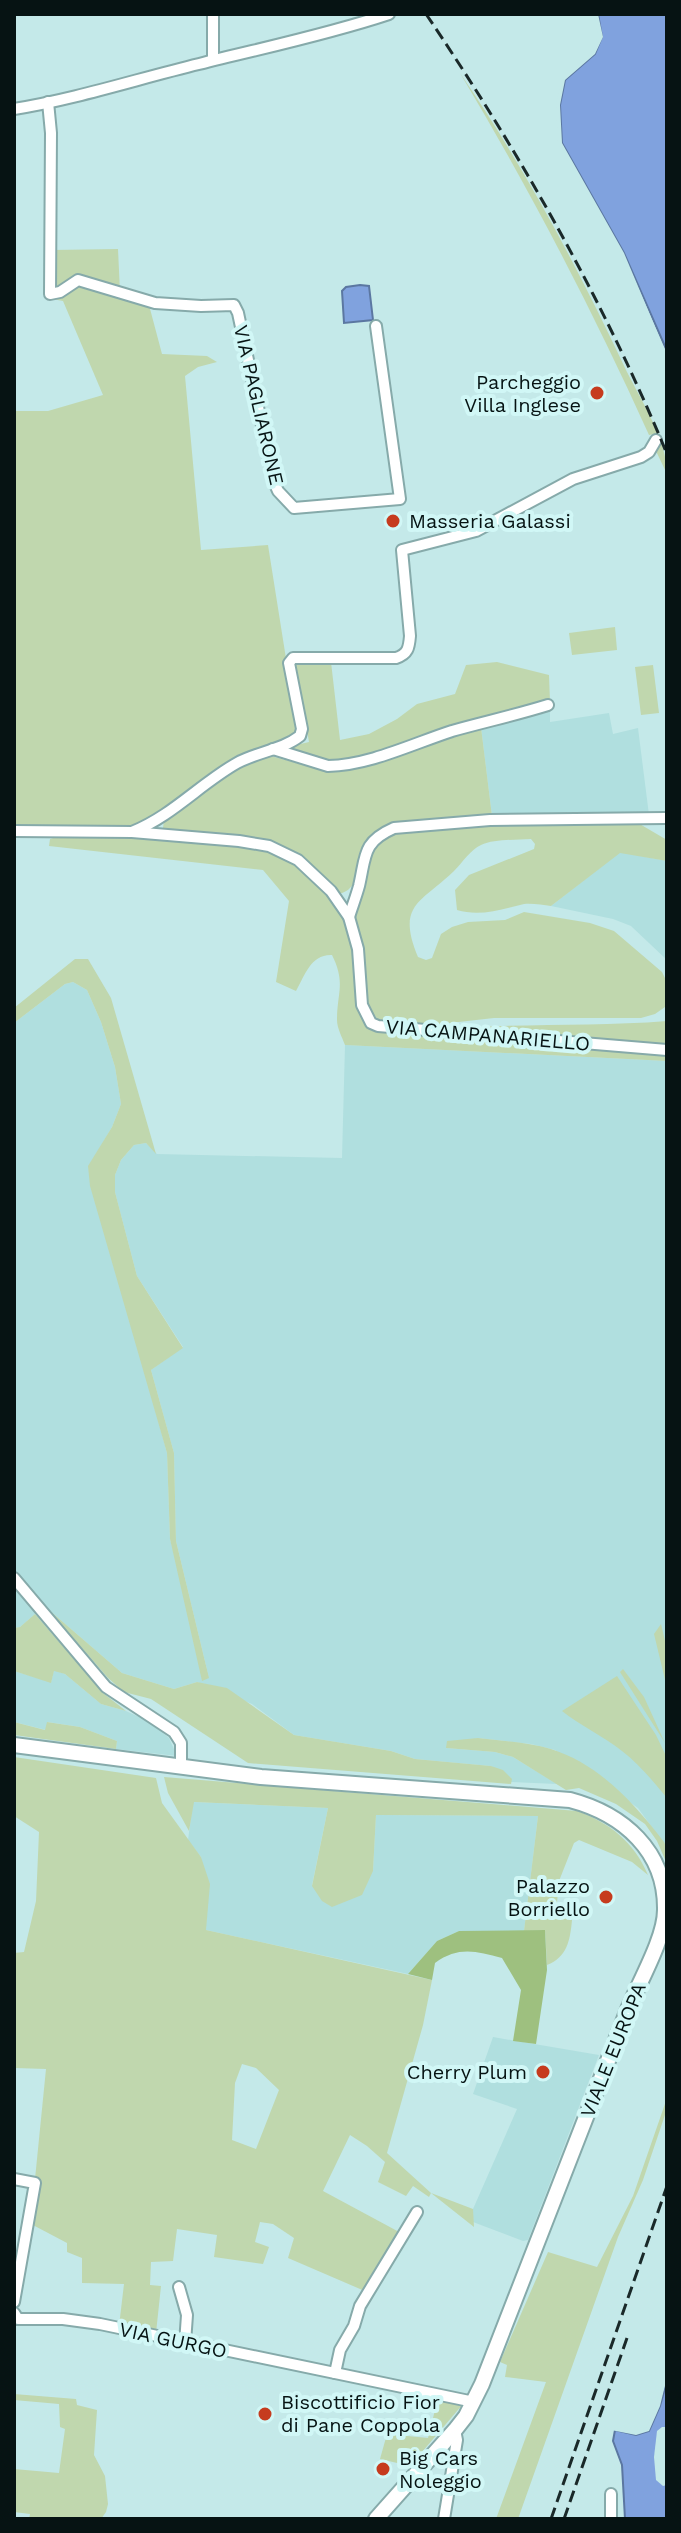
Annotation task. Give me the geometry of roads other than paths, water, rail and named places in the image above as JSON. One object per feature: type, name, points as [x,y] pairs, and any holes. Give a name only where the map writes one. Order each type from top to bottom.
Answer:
[{"type":"street","points":[[213,14],[213,60]]},
{"type":"street","points":[[14,109],[325,34],[389,14]]},
{"type":"street","name":"VIA PAGLIARONE","points":[[48,102],[51,133],[50,294],[60,292],[78,280],[155,303],[234,305],[274,482],[294,508],[400,499],[376,326]]},
{"type":"street","points":[[132,832],[162,817],[223,771],[248,757],[300,736],[302,729],[289,663],[293,658],[396,658],[404,655],[410,636],[402,550],[476,531],[573,479],[641,457],[649,452],[656,440]]},
{"type":"street","points":[[273,749],[337,766],[370,759],[452,731],[548,705]]},
{"type":"street","points":[[349,917],[359,887],[365,852],[383,833],[394,828],[490,820],[665,818]]},
{"type":"street","name":"VIA CAMPANARIELLO","points":[[14,831],[132,832],[269,846],[298,860],[331,891],[349,917],[358,949],[362,1005],[371,1023],[378,1026],[667,1050]]},
{"type":"street","points":[[14,1578],[106,1687],[174,1732],[181,1743],[181,1767]]},
{"type":"street","name":"VIALE EUROPA","points":[[14,1745],[261,1777],[570,1800],[597,1809],[628,1827],[655,1863],[665,1909],[663,1927],[474,2402],[455,2430],[376,2519]]},
{"type":"street","points":[[14,2179],[35,2183],[14,2302]]},
{"type":"street","points":[[335,2373],[340,2350],[354,2326],[360,2306],[417,2212]]},
{"type":"street","points":[[179,2287],[187,2315],[185,2343]]},
{"type":"street","name":"VIA GURGO","points":[[14,2313],[18,2319],[88,2322],[474,2402]]},
{"type":"street","points":[[444,2519],[457,2440],[455,2430]]},
{"type":"street","points":[[611,2494],[611,2519]]},
{"type":"water","points":[[598,14],[667,14],[667,351],[624,253],[562,143],[560,105],[565,80],[595,54],[602,37]]},
{"type":"water","points":[[369,286],[373,320],[344,323],[342,291],[346,287]]},
{"type":"water","points":[[667,2381],[667,2519],[625,2519],[622,2465],[613,2441],[615,2430],[636,2435],[649,2431]]},
{"type":"railway","points":[[426,14],[461,66],[558,228],[616,339],[667,454]]},
{"type":"railway","points":[[551,2519],[667,2186]]},
{"type":"railway","points":[[564,2519],[627,2338]]},
{"type":"place","name":"Parcheggio Villa Inglese","points":[[597,393]]},
{"type":"place","name":"Masseria Galassi","points":[[393,521]]},
{"type":"place","name":"Palazzo Borriello","points":[[606,1897]]},
{"type":"place","name":"Cherry Plum","points":[[543,2072]]},
{"type":"place","name":"Biscottificio Fior di Pane Coppola","points":[[265,2414]]},
{"type":"place","name":"Big Cars Noleggio","points":[[383,2469]]}]
